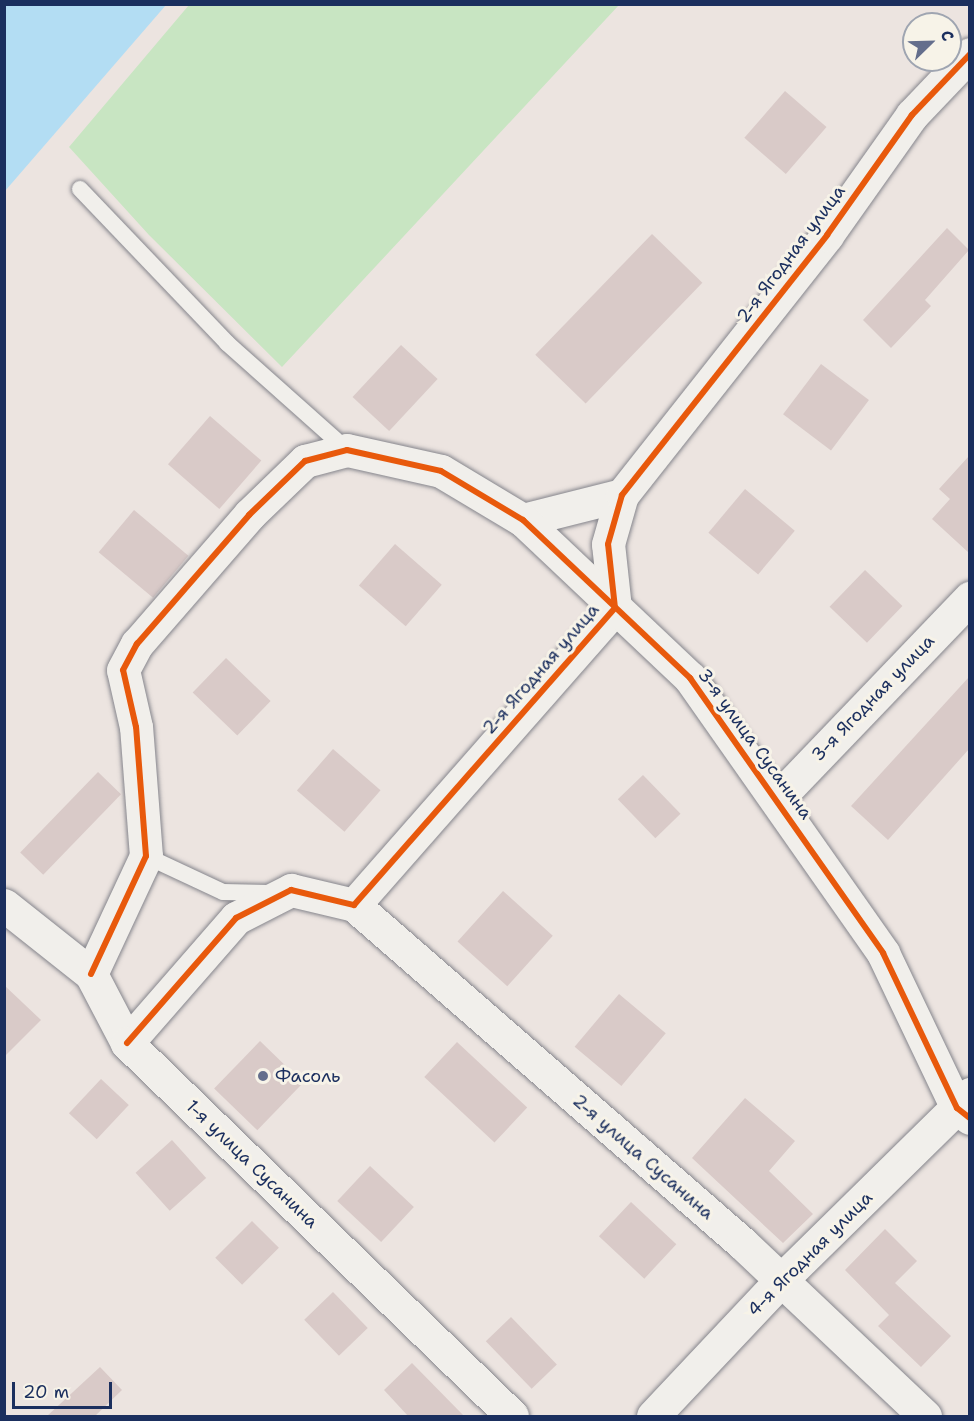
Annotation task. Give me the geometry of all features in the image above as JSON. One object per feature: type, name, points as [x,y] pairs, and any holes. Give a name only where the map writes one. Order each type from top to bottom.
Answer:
[{"type":"street","name":"2-я Ягодная улица","points":[[354,905],[615,608],[608,544],[622,495],[827,235],[912,115],[969,54]]},
{"type":"street","name":"3-я улица Сусанина","points":[[91,974],[146,856],[136,727],[123,669],[137,644],[249,515],[306,461],[347,450],[441,471],[523,520],[690,678],[883,953],[965,1107]]},
{"type":"street","points":[[523,520],[622,495]]},
{"type":"street","name":"3-я Ягодная улица","points":[[777,799],[969,598]]},
{"type":"street","points":[[127,1043],[236,918],[291,890],[354,905]]},
{"type":"street","name":"1-я улица Сусанина","points":[[4,905],[91,974],[127,1043],[512,1416]]},
{"type":"street","name":"2-я улица Сусанина","points":[[354,905],[780,1281],[925,1416]]},
{"type":"street","name":"4-я Ягодная улица","points":[[653,1416],[780,1281],[965,1107]]},
{"type":"lane","points":[[80,189],[227,343],[347,450]]},
{"type":"lane","points":[[146,856],[223,892],[259,895],[291,890]]},
{"type":"green space","points":[[189,5],[619,5],[282,367],[149,235],[69,147]]},
{"type":"water","points":[[4,5],[166,5],[5,191]]},
{"type":"building","points":[[785,91],[827,127],[786,174],[744,138]]},
{"type":"building","points":[[947,228],[969,250],[925,300],[931,306],[891,348],[863,320]]},
{"type":"building","points":[[652,234],[702,283],[586,403],[535,355]]},
{"type":"building","points":[[401,345],[438,379],[389,431],[353,397]]},
{"type":"building","points":[[821,364],[869,400],[831,450],[783,414]]},
{"type":"building","points":[[210,416],[261,461],[219,509],[168,464]]},
{"type":"building","points":[[969,456],[969,553],[932,519],[950,499],[939,489]]},
{"type":"building","points":[[745,489],[795,531],[758,574],[708,533]]},
{"type":"building","points":[[134,510],[188,556],[153,598],[99,552]]},
{"type":"building","points":[[395,544],[442,585],[406,626],[359,586]]},
{"type":"building","points":[[865,570],[902,606],[867,643],[830,607]]},
{"type":"building","points":[[226,658],[271,701],[237,736],[193,693]]},
{"type":"building","points":[[969,677],[969,749],[888,840],[851,806]]},
{"type":"building","points":[[333,749],[381,790],[344,832],[297,791]]},
{"type":"building","points":[[98,772],[121,794],[43,875],[20,853]]},
{"type":"building","points":[[643,775],[681,814],[655,838],[618,799]]},
{"type":"building","points":[[503,891],[553,936],[507,986],[457,942]]},
{"type":"building","points":[[4,985],[41,1020],[4,1057]]},
{"type":"building","points":[[619,994],[666,1033],[621,1086],[575,1047]]},
{"type":"building","points":[[260,1041],[303,1083],[257,1130],[214,1088]]},
{"type":"building","points":[[457,1042],[527,1107],[494,1143],[424,1077]]},
{"type":"building","points":[[101,1079],[129,1105],[97,1139],[69,1113]]},
{"type":"building","points":[[745,1098],[795,1141],[769,1171],[813,1214],[783,1243],[692,1158]]},
{"type":"building","points":[[172,1140],[206,1178],[170,1211],[136,1173]]},
{"type":"building","points":[[370,1166],[414,1207],[381,1242],[337,1201]]},
{"type":"building","points":[[631,1202],[676,1244],[644,1279],[599,1236]]},
{"type":"building","points":[[252,1221],[279,1248],[242,1285],[215,1258]]},
{"type":"building","points":[[885,1229],[917,1261],[895,1283],[951,1336],[921,1367],[878,1326],[889,1315],[845,1270]]},
{"type":"building","points":[[333,1292],[368,1328],[339,1356],[304,1320]]},
{"type":"building","points":[[511,1317],[557,1364],[532,1389],[486,1341]]},
{"type":"building","points":[[412,1363],[464,1416],[408,1416],[384,1390]]},
{"type":"building","points":[[100,1367],[122,1390],[95,1416],[47,1416]]},
{"type":"cycle path","points":[[127,1043],[236,918],[291,890],[354,905],[615,608],[608,544],[622,495],[827,235],[912,115],[970,54]]},
{"type":"cycle path","points":[[91,974],[146,856],[136,727],[123,670],[137,644],[249,515],[305,461],[347,450],[441,471],[523,520],[690,678],[883,953],[957,1108],[970,1118]]},
{"type":"place","name":"Фасоль","points":[[263,1076]]}]
